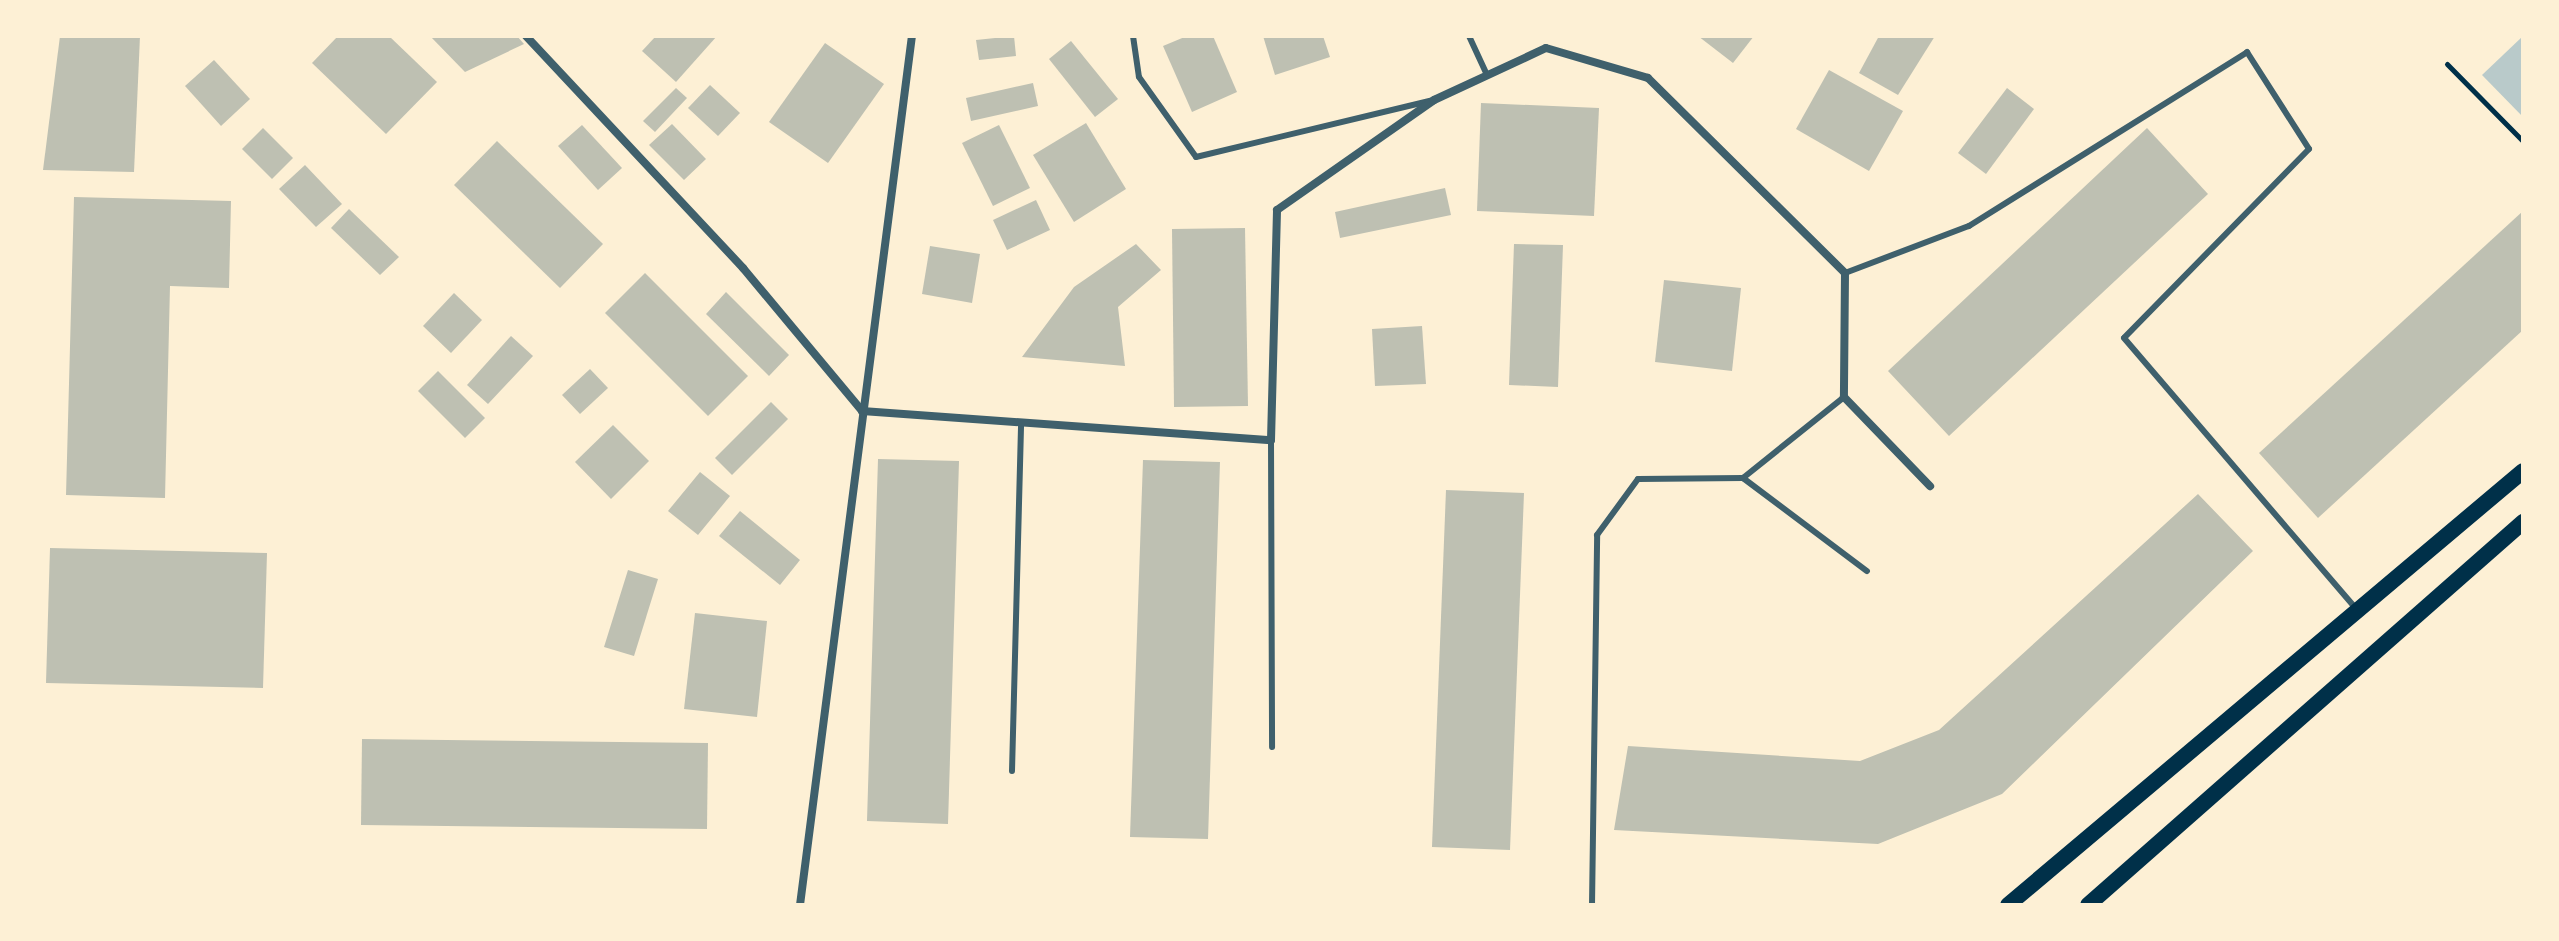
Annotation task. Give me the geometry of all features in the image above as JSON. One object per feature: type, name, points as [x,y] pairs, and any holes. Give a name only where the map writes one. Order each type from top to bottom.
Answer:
[{"type":"main road","points":[[2008,905],[2523,471]]},
{"type":"main road","points":[[2088,905],[2523,522]]},
{"type":"street","points":[[526,36],[743,268],[862,411],[1271,440],[1277,210],[1434,100],[1546,48],[1648,78],[1845,273],[1844,397],[1930,486]]},
{"type":"street","points":[[800,905],[912,36]]},
{"type":"lane","points":[[1133,36],[1139,77],[1196,157],[1434,100]]},
{"type":"lane","points":[[1469,36],[1487,75]]},
{"type":"lane","points":[[1845,273],[1969,226],[2247,52],[2309,149],[2124,338],[2358,611]]},
{"type":"lane","points":[[1743,478],[1844,397]]},
{"type":"lane","points":[[1012,771],[1021,422]]},
{"type":"lane","points":[[1271,440],[1272,747]]},
{"type":"lane","points":[[1592,905],[1597,535],[1638,479],[1743,478],[1867,571]]},
{"type":"path","points":[[2447,64],[2523,141]]},
{"type":"shaded area","points":[[2523,36],[2523,117],[2482,75]]},
{"type":"building","points":[[60,36],[140,36],[134,172],[43,170]]},
{"type":"building","points":[[338,36],[389,36],[437,82],[386,134],[312,63]]},
{"type":"building","points":[[430,36],[517,36],[524,44],[465,72]]},
{"type":"building","points":[[656,36],[717,36],[676,82],[642,51]]},
{"type":"building","points":[[1014,36],[1016,56],[979,60],[976,40]]},
{"type":"building","points":[[1187,36],[1213,36],[1237,92],[1192,112],[1163,46]]},
{"type":"building","points":[[1263,36],[1323,36],[1330,57],[1275,75]]},
{"type":"building","points":[[1698,36],[1754,36],[1733,63]]},
{"type":"building","points":[[1879,36],[1935,36],[1898,95],[1859,73]]},
{"type":"building","points":[[1071,41],[1118,99],[1095,117],[1049,59]]},
{"type":"building","points":[[825,43],[884,84],[828,163],[769,122]]},
{"type":"building","points":[[214,60],[250,99],[221,126],[185,86]]},
{"type":"building","points":[[1829,70],[1903,111],[1869,171],[1796,129]]},
{"type":"building","points":[[1033,83],[1038,106],[971,121],[966,98]]},
{"type":"building","points":[[710,85],[740,113],[718,136],[688,108]]},
{"type":"building","points":[[676,88],[687,98],[655,132],[643,121]]},
{"type":"building","points":[[2007,88],[2034,109],[1986,174],[1958,153]]},
{"type":"building","points":[[1481,103],[1599,108],[1594,216],[1477,211]]},
{"type":"building","points":[[1086,123],[1126,189],[1074,222],[1033,155]]},
{"type":"building","points":[[672,124],[706,159],[684,180],[649,145]]},
{"type":"building","points":[[582,125],[622,168],[598,190],[558,146]]},
{"type":"building","points":[[999,125],[1030,188],[993,206],[962,143]]},
{"type":"building","points":[[263,128],[293,158],[272,179],[242,149]]},
{"type":"building","points":[[2147,128],[2208,194],[1949,436],[1888,371]]},
{"type":"building","points":[[497,141],[603,244],[560,288],[454,185]]},
{"type":"building","points":[[305,165],[342,204],[316,227],[279,189]]},
{"type":"building","points":[[1445,188],[1451,215],[1340,238],[1335,212]]},
{"type":"building","points":[[74,197],[231,201],[229,288],[170,286],[165,498],[66,495]]},
{"type":"building","points":[[1036,200],[1050,230],[1007,250],[993,220]]},
{"type":"building","points":[[349,209],[399,257],[380,275],[331,228]]},
{"type":"building","points":[[2523,211],[2523,330],[2318,518],[2259,453]]},
{"type":"building","points":[[1245,228],[1248,406],[1174,407],[1172,229]]},
{"type":"building","points":[[1136,244],[1161,270],[1118,307],[1125,366],[1022,357],[1074,287]]},
{"type":"building","points":[[1514,244],[1563,245],[1558,387],[1509,385]]},
{"type":"building","points":[[930,246],[980,254],[972,303],[922,294]]},
{"type":"building","points":[[645,273],[748,376],[708,416],[605,313]]},
{"type":"building","points":[[1664,280],[1741,288],[1732,371],[1655,362]]},
{"type":"building","points":[[726,292],[789,355],[769,376],[706,314]]},
{"type":"building","points":[[454,293],[482,320],[451,353],[423,326]]},
{"type":"building","points":[[1422,326],[1426,384],[1375,386],[1372,329]]},
{"type":"building","points":[[511,336],[533,356],[488,404],[467,385]]},
{"type":"building","points":[[590,369],[608,388],[580,414],[562,395]]},
{"type":"building","points":[[438,371],[485,418],[465,438],[418,391]]},
{"type":"building","points":[[771,402],[788,419],[732,475],[715,458]]},
{"type":"building","points":[[613,425],[649,461],[611,499],[575,462]]},
{"type":"building","points":[[878,459],[959,461],[948,824],[867,821]]},
{"type":"building","points":[[1143,460],[1220,462],[1208,839],[1130,837]]},
{"type":"building","points":[[700,472],[730,496],[698,535],[668,511]]},
{"type":"building","points":[[1446,490],[1524,493],[1510,850],[1432,847]]},
{"type":"building","points":[[2198,494],[2253,551],[2002,794],[1878,844],[1614,830],[1628,746],[1860,761],[1939,730]]},
{"type":"building","points":[[740,511],[800,560],[780,585],[719,536]]},
{"type":"building","points":[[50,548],[267,553],[263,688],[46,683]]},
{"type":"building","points":[[628,570],[658,579],[634,656],[604,647]]},
{"type":"building","points":[[695,613],[767,621],[757,717],[684,709]]},
{"type":"building","points":[[362,739],[708,743],[707,829],[361,825]]}]
